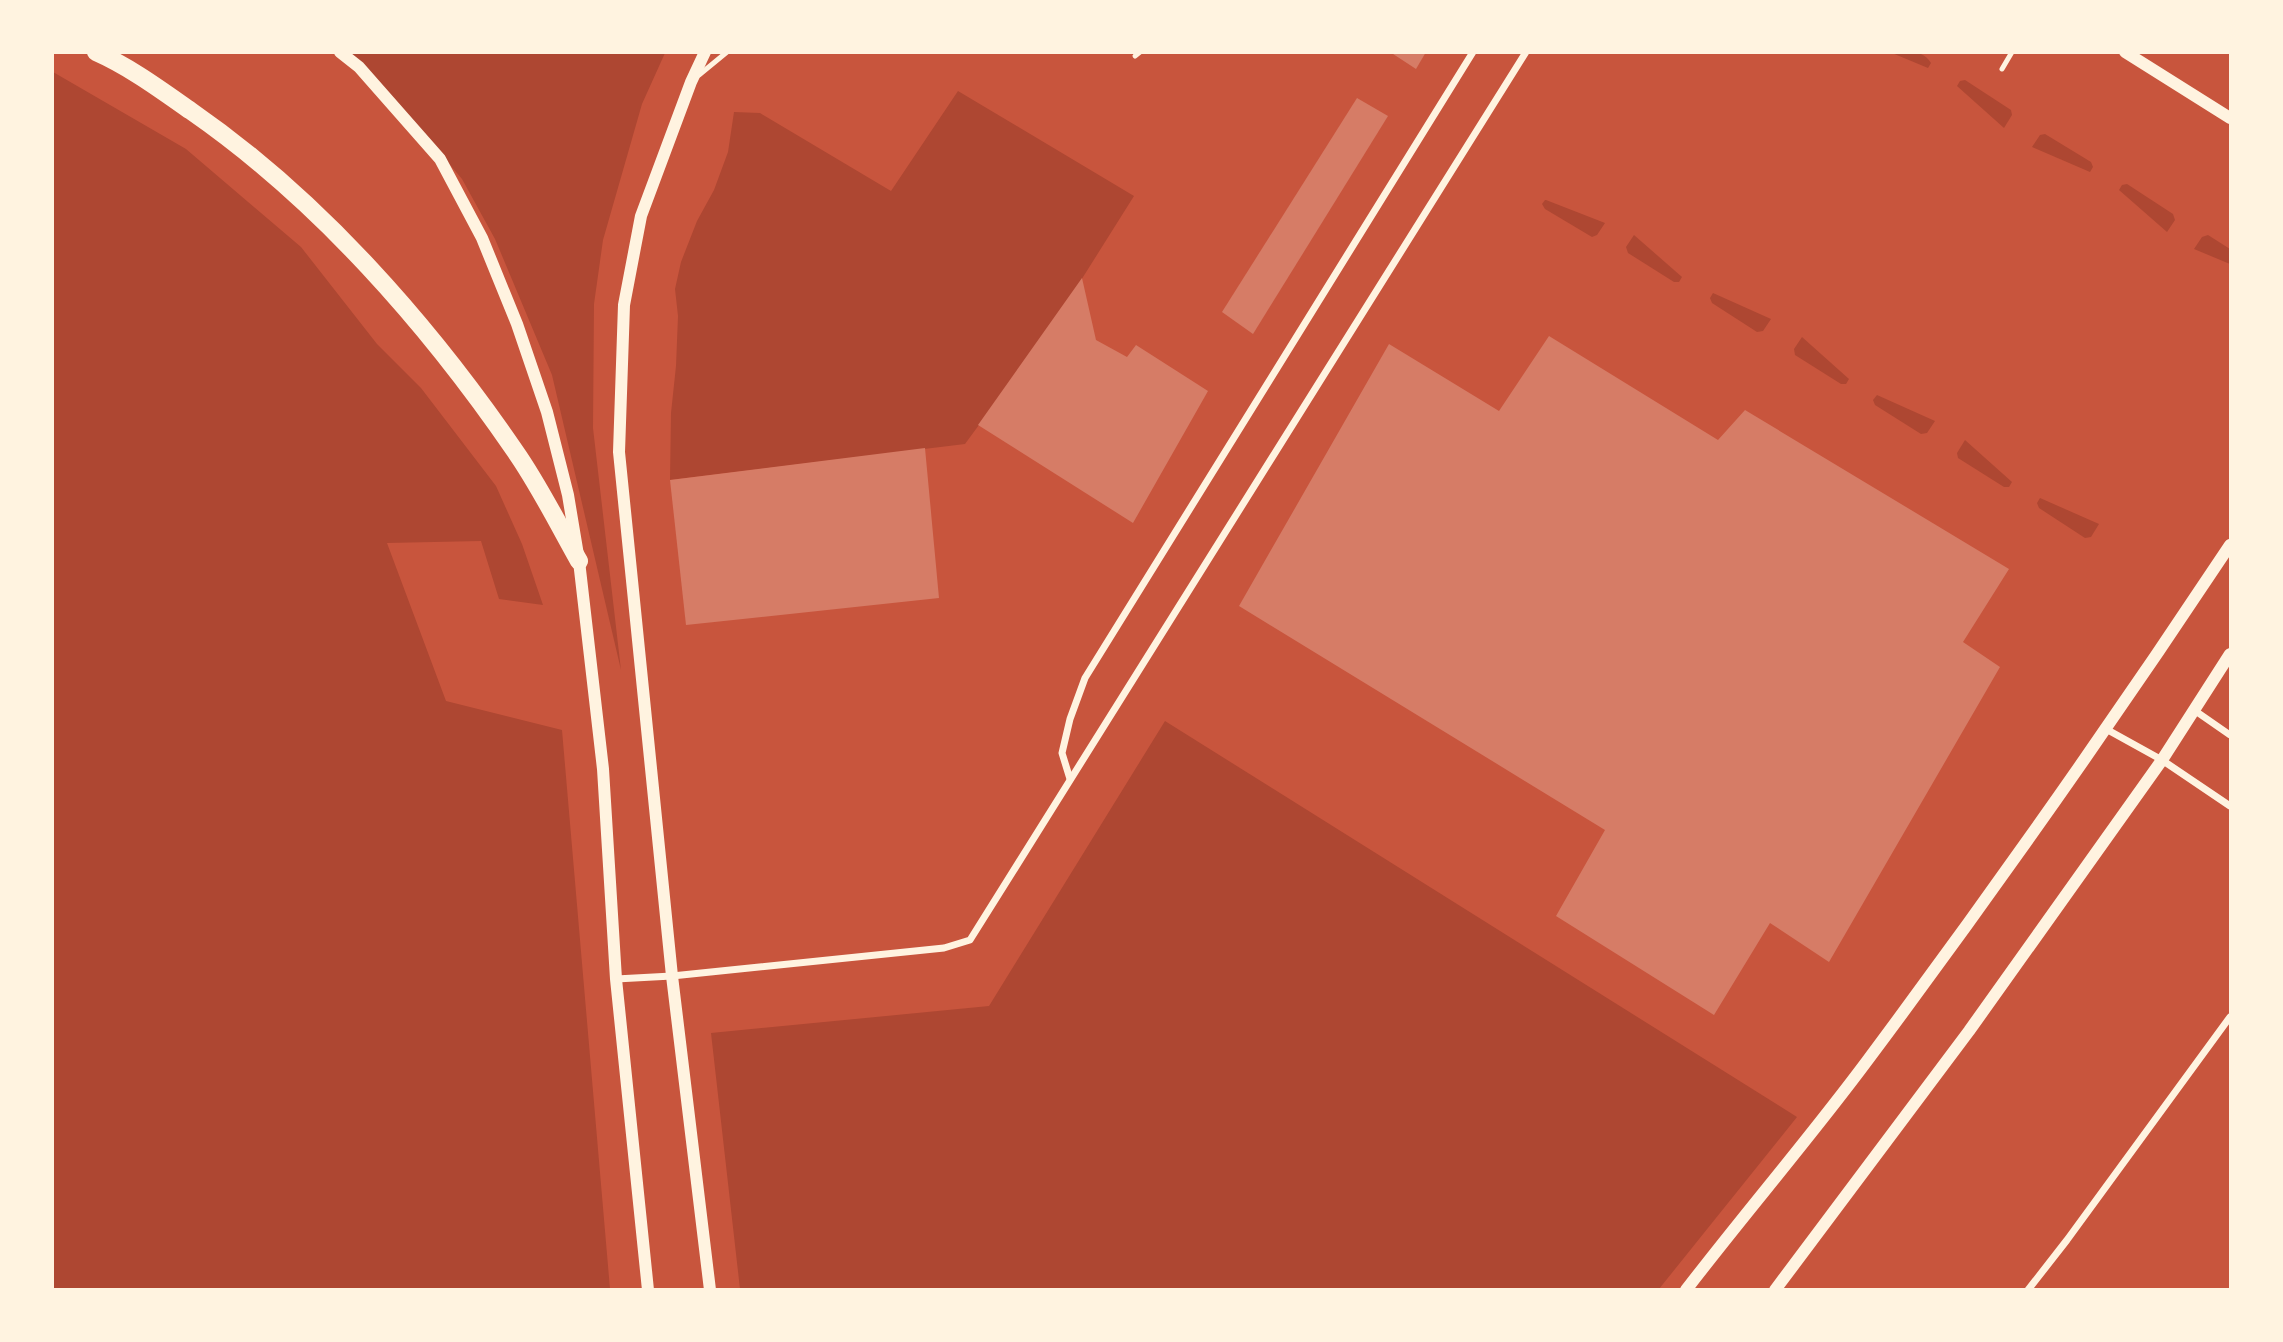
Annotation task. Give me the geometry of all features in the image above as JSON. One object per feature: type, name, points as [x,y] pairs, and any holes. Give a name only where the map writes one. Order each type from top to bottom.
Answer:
[{"type":"main road","points":[[96,52],[158,88],[236,141],[381,278],[516,452],[579,561]]},
{"type":"street","points":[[340,52],[359,67],[440,159],[482,238],[517,324],[547,412],[568,495],[579,561],[603,769],[616,979],[649,1290]]},
{"type":"street","points":[[705,52],[691,82],[641,216],[624,305],[619,452],[672,976],[710,1290]]},
{"type":"street","points":[[1070,779],[1062,753],[1070,719],[1085,678],[1473,52]]},
{"type":"street","points":[[616,979],[672,976],[944,948],[970,940],[1526,52]]},
{"type":"street","points":[[2125,52],[2231,118]]},
{"type":"street","points":[[1686,1290],[1873,1053],[2106,729],[2231,545]]},
{"type":"street","points":[[1775,1290],[1969,1031],[2162,760],[2231,653]]},
{"type":"street","points":[[2194,710],[2231,735]]},
{"type":"street","points":[[2106,729],[2162,760],[2231,806]]},
{"type":"street","points":[[2028,1290],[2231,1017]]},
{"type":"lane","points":[[691,82],[727,52]]},
{"type":"lane","points":[[2001,69],[2012,52]]},
{"type":"shaded area","points":[[344,53],[665,53],[642,104],[603,240],[594,304],[593,428],[621,670],[552,375],[495,239],[462,179],[414,122]]},
{"type":"shaded area","points":[[1892,53],[1919,53],[1931,63],[1928,68]]},
{"type":"shaded area","points":[[53,72],[186,149],[301,247],[377,344],[421,388],[496,486],[522,544],[543,605],[499,599],[481,541],[387,543],[446,701],[562,730],[610,1289],[53,1289]]},
{"type":"shaded area","points":[[1965,80],[2011,110],[2012,115],[2004,128],[1957,86],[1960,81]]},
{"type":"shaded area","points":[[958,91],[1134,196],[1056,320],[965,444],[670,480],[671,413],[678,316],[675,289],[681,262],[728,152],[734,112],[760,113],[891,191]]},
{"type":"shaded area","points":[[2045,134],[2091,162],[2093,167],[2090,172],[2032,147],[2040,135]]},
{"type":"shaded area","points":[[2127,184],[2173,214],[2175,220],[2167,232],[2119,190],[2122,185]]},
{"type":"shaded area","points":[[1545,200],[1605,223],[1597,235],[1592,237],[1545,209],[1542,204]]},
{"type":"shaded area","points":[[1634,235],[1682,277],[1679,282],[1674,282],[1628,253],[1626,247]]},
{"type":"shaded area","points":[[2208,235],[2230,249],[2230,264],[2194,249],[2202,237]]},
{"type":"shaded area","points":[[1713,293],[1771,319],[1763,331],[1757,332],[1712,303],[1710,298]]},
{"type":"shaded area","points":[[1802,337],[1849,379],[1846,384],[1841,384],[1795,355],[1794,349]]},
{"type":"shaded area","points":[[1877,395],[1935,421],[1927,433],[1921,434],[1875,405],[1873,400]]},
{"type":"shaded area","points":[[1965,440],[2012,482],[2009,487],[2004,487],[1958,458],[1957,453]]},
{"type":"shaded area","points":[[2040,498],[2099,524],[2091,537],[2085,538],[2039,508],[2037,503]]},
{"type":"shaded area","points":[[1165,721],[1797,1117],[1659,1289],[740,1289],[711,1033],[989,1006]]},
{"type":"building","points":[[1390,52],[1426,52],[1416,69]]},
{"type":"building","points":[[1357,98],[1388,116],[1253,334],[1222,312]]},
{"type":"building","points":[[1082,278],[1096,340],[1127,357],[1136,345],[1208,391],[1133,523],[978,425]]},
{"type":"building","points":[[1549,336],[1718,440],[1745,410],[2009,569],[1963,642],[2000,667],[1829,962],[1770,923],[1714,1015],[1556,916],[1605,830],[1239,606],[1389,344],[1499,411]]},
{"type":"building","points":[[925,448],[939,598],[686,625],[670,480]]}]
